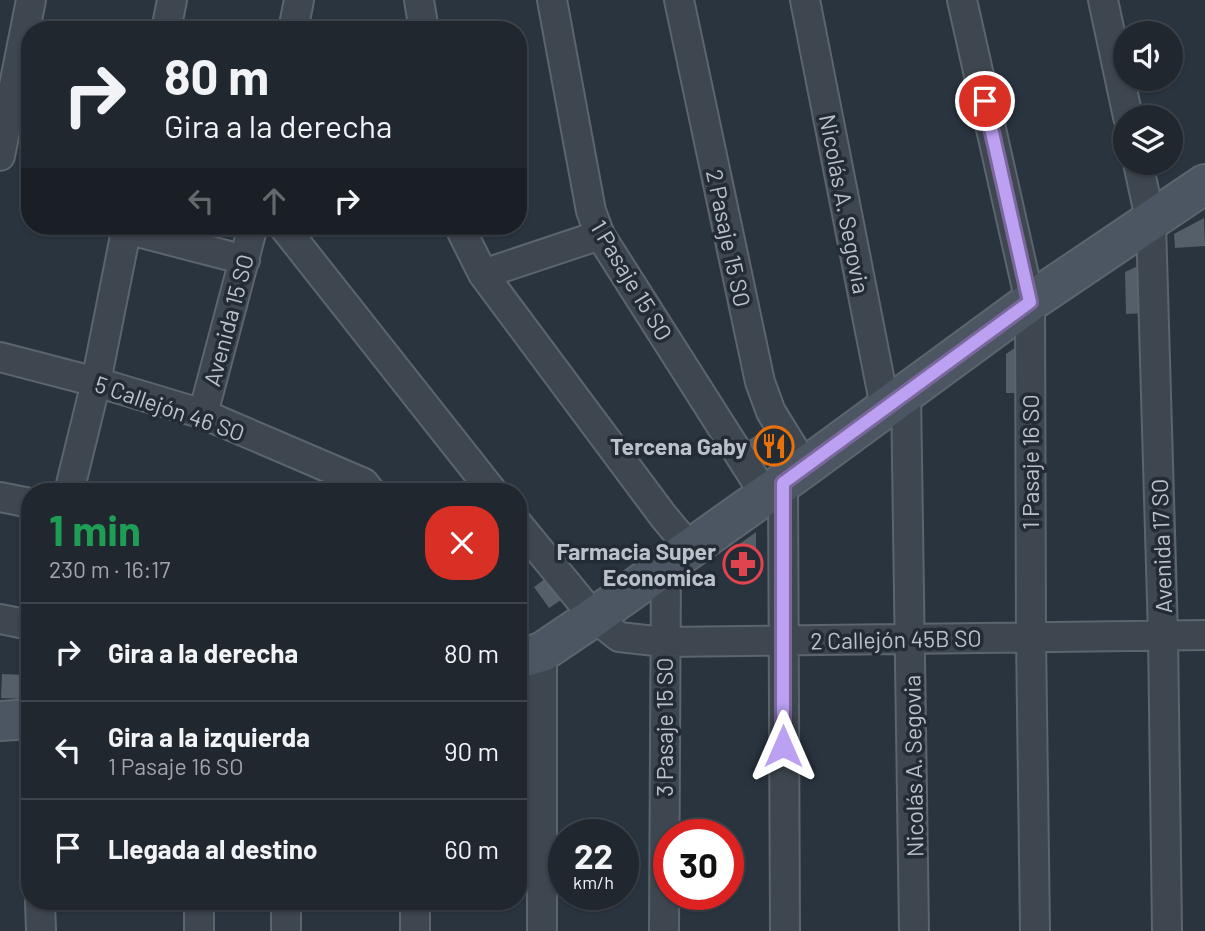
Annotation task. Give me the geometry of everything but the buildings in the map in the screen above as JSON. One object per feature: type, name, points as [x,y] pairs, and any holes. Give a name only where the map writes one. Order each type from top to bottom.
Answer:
[{"type":"street","points":[[27,21],[31,0]]},
{"type":"street","points":[[168,21],[172,0]]},
{"type":"street","points":[[295,21],[299,0]]},
{"type":"street","points":[[419,0],[422,21]]},
{"type":"street","name":"1 Pasaje 15 SO","points":[[552,0],[591,211],[600,235],[784,482]]},
{"type":"street","name":"2 Pasaje 15 SO","points":[[679,0],[760,382],[771,412],[784,482]]},
{"type":"street","name":"Nicolás A. Segovia","points":[[805,0],[896,400],[911,639],[914,931]]},
{"type":"street","name":"1 Pasaje 16 SO","points":[[962,0],[1030,302],[1035,931]]},
{"type":"street","points":[[1103,0],[1125,105]]},
{"type":"street","points":[[0,156],[21,50]]},
{"type":"street","name":"Avenida 17 SO","points":[[1141,175],[1151,223],[1163,635],[1167,931]]},
{"type":"street","points":[[542,931],[530,655],[594,617],[1030,302],[1151,223],[1205,184]]},
{"type":"street","points":[[71,483],[96,382],[124,235]]},
{"type":"street","points":[[155,235],[245,260]]},
{"type":"street","name":"Avenida 15 SO","points":[[203,414],[251,235]]},
{"type":"street","points":[[291,235],[486,483]]},
{"type":"street","points":[[464,235],[483,274],[664,517],[678,556]]},
{"type":"street","points":[[483,274],[600,235]]},
{"type":"street","name":"5 Callejón 46 SO","points":[[0,357],[203,414],[362,483]]},
{"type":"street","points":[[784,482],[785,931]]},
{"type":"street","points":[[0,497],[21,501]]},
{"type":"street","name":"2 Callejón 45B SO","points":[[527,535],[594,617],[619,638],[664,642],[1205,635]]},
{"type":"street","name":"3 Pasaje 15 SO","points":[[664,931],[664,642],[678,556]]},
{"type":"street","points":[[0,619],[21,623]]},
{"type":"street","points":[[0,720],[21,719]]},
{"type":"street","points":[[40,910],[41,931]]},
{"type":"street","points":[[198,910],[199,931]]},
{"type":"street","points":[[286,910],[286,931]]},
{"type":"street","points":[[415,910],[415,931]]},
{"type":"place","name":"Tercena Gaby","points":[[774,446]]},
{"type":"place","name":"Farmacia Super Economica","points":[[743,564]]},
{"type":"route","points":[[783,746],[783,483],[1030,302],[985,101]]}]
